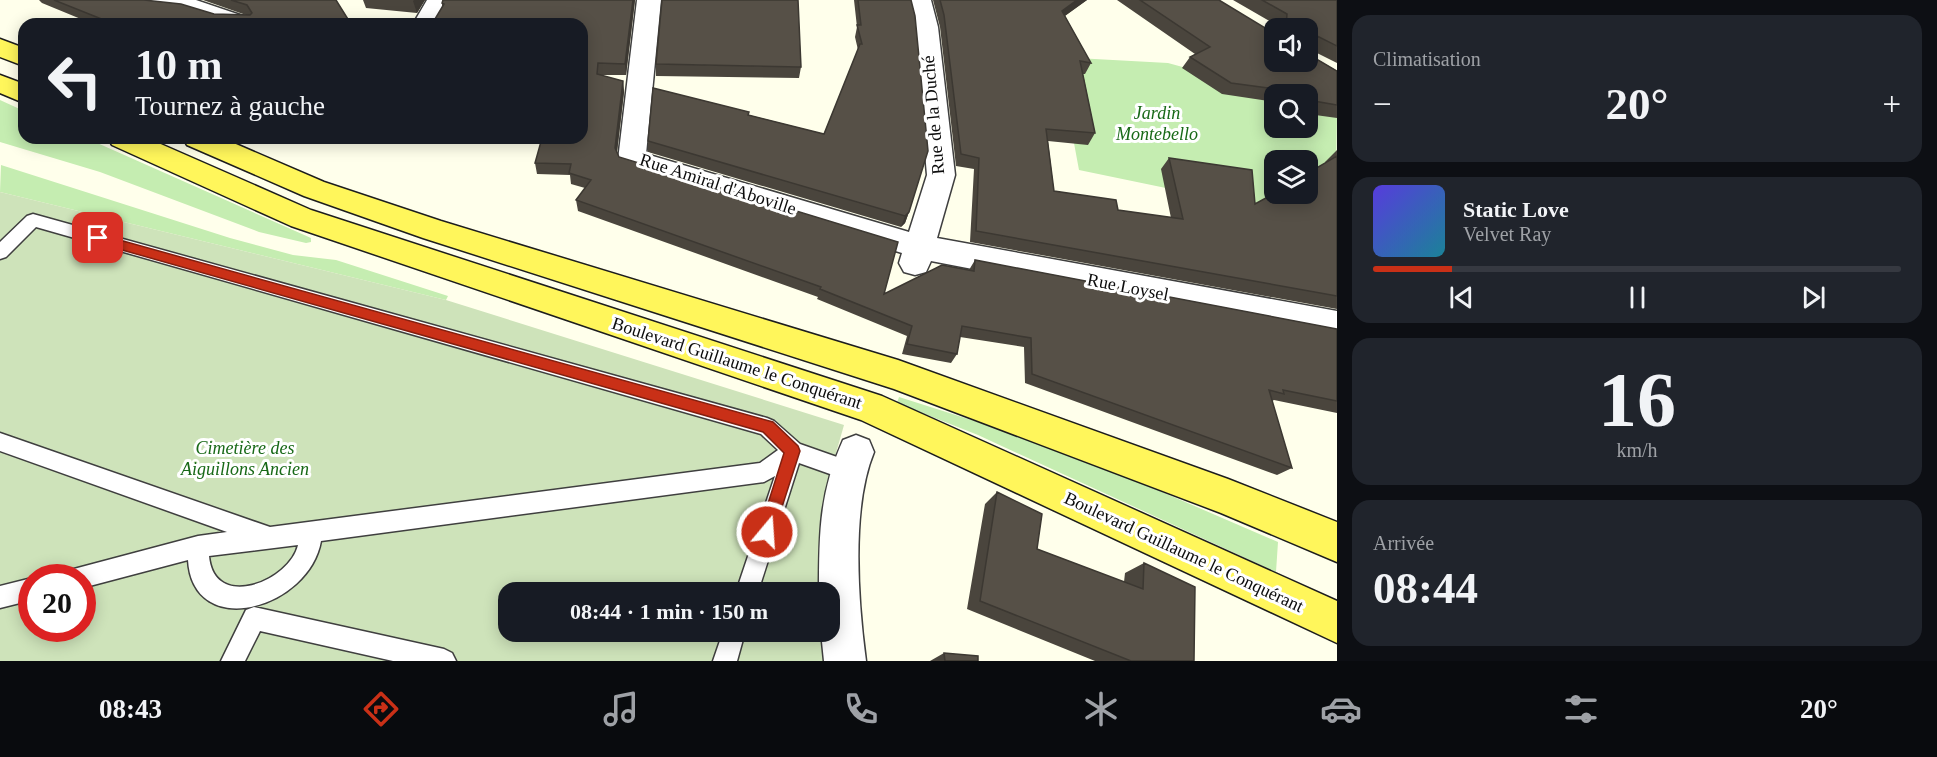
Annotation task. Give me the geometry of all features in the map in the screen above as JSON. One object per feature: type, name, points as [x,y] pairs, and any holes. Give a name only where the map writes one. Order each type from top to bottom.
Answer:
[{"type":"main road","points":[[0,83],[18,91]]},
{"type":"main road","name":"Boulevard Guillaume le Conquérant","points":[[135,144],[301,218],[870,407],[1337,622]]},
{"type":"main road","name":"Boulevard Guillaume le Conquérant","points":[[211,144],[314,189],[401,219],[898,375],[1228,497],[1337,542]]},
{"type":"street","points":[[127,0],[196,3],[230,18]]},
{"type":"street","points":[[428,18],[439,0]]},
{"type":"street","name":"Rue Amiral d'Aboville","points":[[649,0],[632,160],[917,255]]},
{"type":"street","name":"Rue de la Duché","points":[[917,255],[942,175],[926,27],[919,0]]},
{"type":"street","name":"Rue Loysel","points":[[917,255],[1337,325]]},
{"type":"street","points":[[845,661],[839,624],[840,516],[852,461]]},
{"type":"lane","points":[[0,252],[33,220],[767,427],[793,451],[852,461]]},
{"type":"lane","points":[[0,442],[267,536]]},
{"type":"lane","points":[[96,573],[198,547],[267,536],[764,472],[793,451]]},
{"type":"lane","points":[[750,582],[793,451]]},
{"type":"lane","points":[[198,547],[197,563],[202,581],[219,597],[241,598],[263,592],[287,579],[302,565],[309,549],[311,531]]},
{"type":"lane","points":[[0,597],[18,592]]},
{"type":"lane","points":[[241,598],[254,618],[444,661]]},
{"type":"lane","points":[[232,661],[254,618]]},
{"type":"lane","points":[[725,661],[732,642]]},
{"type":"green space","name":"Jardin Montebello","points":[[1058,57],[1168,63],[1264,89],[1264,138],[1318,138],[1318,108],[1337,118],[1335,223],[1079,170]]},
{"type":"green space","points":[[0,100],[18,108],[18,144],[100,144],[311,238],[311,242],[306,243],[259,232],[100,172],[0,142]]},
{"type":"green space","points":[[1,165],[230,238],[293,255],[336,260],[448,296],[446,300],[0,192]]},
{"type":"green space","name":"Cimetière des Aiguillons Ancien","points":[[0,192],[446,300],[844,425],[826,488],[820,582],[498,582],[498,642],[821,642],[823,661],[0,661]]},
{"type":"green space","points":[[899,397],[1006,431],[1118,473],[1278,542],[1276,572],[978,435],[897,403]]},
{"type":"building","points":[[54,0],[144,0],[181,4],[214,14],[250,15],[252,13],[247,5],[231,0],[336,0],[347,18],[99,18]]},
{"type":"building","points":[[443,0],[633,0],[625,64],[598,63],[597,74],[623,81],[615,148],[619,157],[898,242],[884,294],[942,265],[974,271],[975,260],[1337,329],[1337,401],[1283,390],[1284,394],[1269,390],[1292,468],[1032,374],[1031,338],[962,326],[957,354],[907,344],[912,326],[820,289],[821,287],[576,200],[591,180],[569,173],[571,164],[535,163],[540,144],[588,144],[588,18],[436,18],[444,4]]},
{"type":"building","points":[[662,0],[798,0],[801,67],[656,64]]},
{"type":"building","points":[[858,0],[911,0],[915,16],[928,151],[909,212],[905,216],[648,141],[653,88],[824,134],[860,44],[862,44],[857,25],[861,25]]},
{"type":"building","points":[[940,0],[1077,0],[1062,11],[1091,63],[1080,61],[1095,133],[1046,129],[1054,191],[1116,200],[1118,210],[1183,219],[1169,158],[1252,170],[1255,204],[1264,199],[1264,204],[1318,204],[1318,167],[1337,156],[1337,296],[976,231],[979,158],[961,154],[944,15]]},
{"type":"building","points":[[1140,0],[1219,0],[1264,27],[1264,72],[1318,72],[1318,60],[1337,71],[1337,105],[1318,102],[1318,84],[1264,84],[1264,87],[1231,83],[1190,57],[1210,47]]},
{"type":"building","points":[[1262,0],[1337,0],[1337,46],[1318,36],[1318,18],[1287,18],[1287,14]]},
{"type":"building","points":[[997,492],[1042,514],[1037,549],[1143,589],[1144,563],[1195,587],[1194,661],[1131,661],[980,601]]},
{"type":"building","points":[[944,653],[978,656],[978,661],[945,661]]},
{"type":"route","points":[[98,238],[767,427],[793,451],[767,532]]}]
